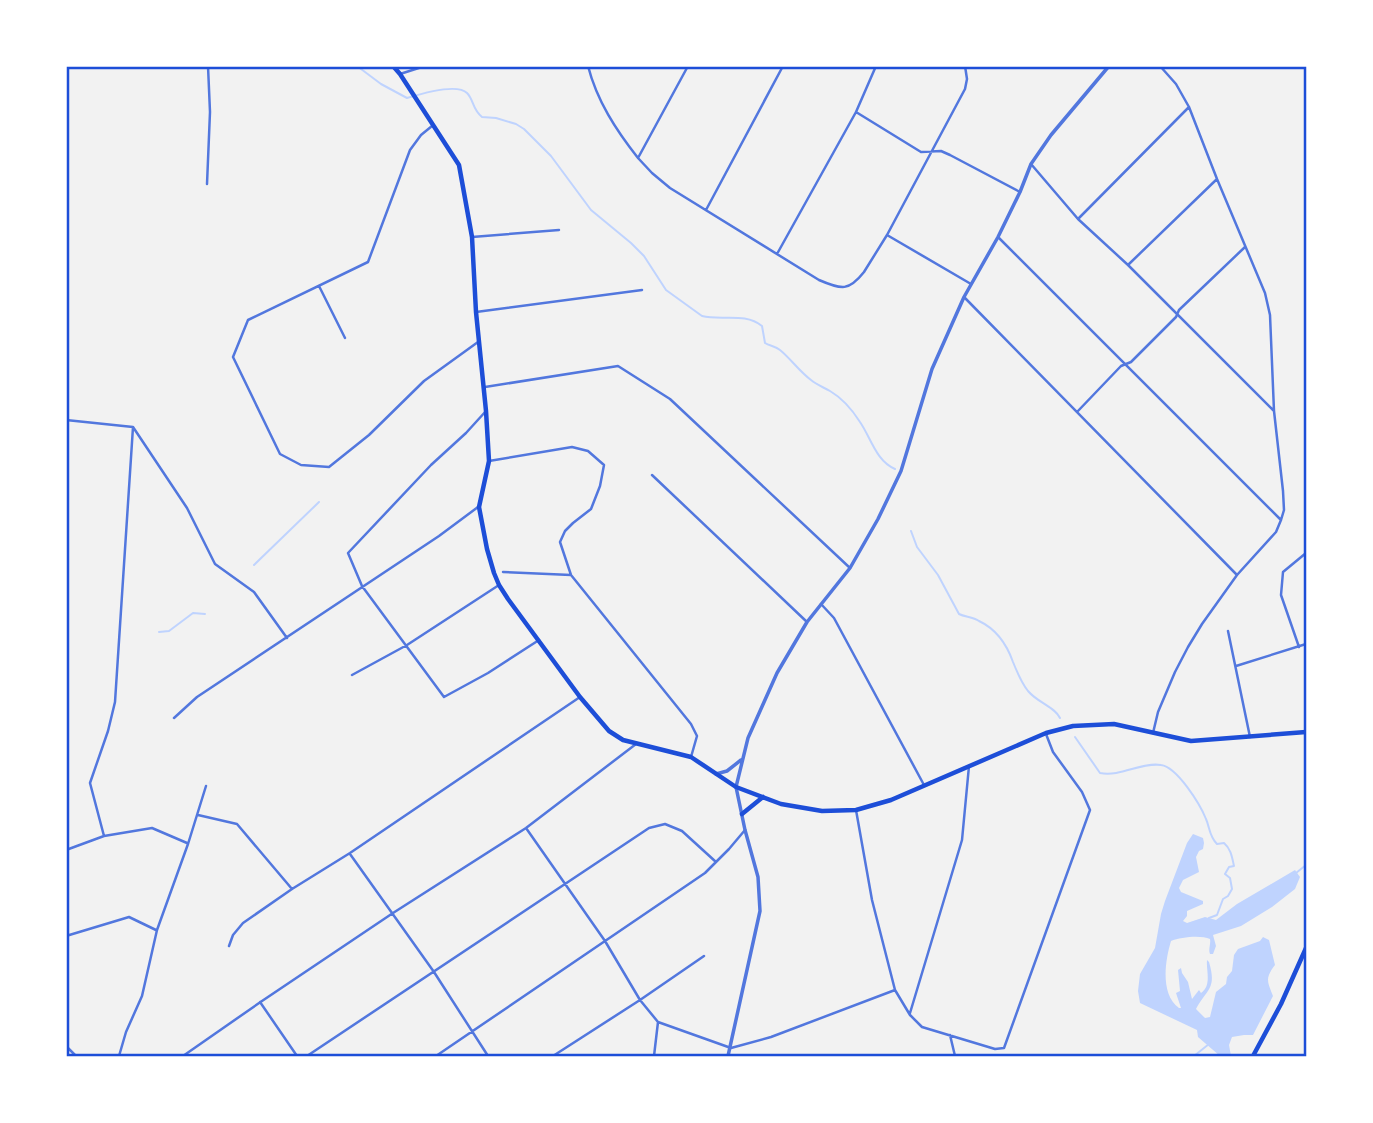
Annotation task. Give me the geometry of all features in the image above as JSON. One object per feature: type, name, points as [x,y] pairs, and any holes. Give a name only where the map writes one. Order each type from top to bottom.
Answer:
[{"type":"main road","points":[[393,66],[459,165],[472,237],[476,312],[485,387],[489,461],[479,507],[494,573],[499,585],[580,697],[609,730],[623,740],[691,757],[736,786],[781,804],[822,811],[856,810],[891,800],[1045,733],[1073,726],[1114,724],[1191,741],[1307,732]]},
{"type":"main road","points":[[742,814],[764,797]]},
{"type":"main road","points":[[1253,1056],[1307,948]]},
{"type":"street","points":[[208,66],[208,184]]},
{"type":"street","points":[[400,74],[425,66]]},
{"type":"street","points":[[588,66],[601,104],[624,140],[652,173],[670,188],[820,280],[847,288],[864,272],[932,152],[965,89],[965,66]]},
{"type":"street","points":[[638,158],[688,66]]},
{"type":"street","points":[[706,210],[783,66]]},
{"type":"street","points":[[777,254],[856,112],[876,66]]},
{"type":"street","points":[[729,1056],[760,911],[758,877],[736,786],[748,738],[777,673],[807,622],[850,568],[878,519],[901,471],[932,369],[964,297],[1020,192],[1031,163],[1109,66]]},
{"type":"street","points":[[1153,733],[1158,712],[1188,647],[1237,575],[1276,532],[1283,510],[1274,411],[1270,314],[1265,293],[1189,107],[1176,84],[1160,66]]},
{"type":"street","points":[[1078,219],[1189,107]]},
{"type":"street","points":[[856,112],[921,152],[941,151],[1020,192]]},
{"type":"street","points":[[433,125],[410,150],[368,262],[248,320],[233,357],[281,454],[301,465],[329,467],[369,435],[424,381],[480,340]]},
{"type":"street","points":[[1031,163],[1078,219],[1128,265],[1274,411]]},
{"type":"street","points":[[1128,265],[1217,179]]},
{"type":"street","points":[[472,237],[559,230]]},
{"type":"street","points":[[887,234],[971,284]]},
{"type":"street","points":[[998,237],[1282,520]]},
{"type":"street","points":[[1077,412],[1121,366],[1131,362],[1179,310],[1245,247]]},
{"type":"street","points":[[319,286],[345,338]]},
{"type":"street","points":[[476,312],[642,290]]},
{"type":"street","points":[[964,297],[1237,575]]},
{"type":"street","points":[[485,387],[618,366],[670,398],[850,568]]},
{"type":"street","points":[[486,411],[348,553],[362,586],[444,697],[539,640]]},
{"type":"street","points":[[66,420],[133,427]]},
{"type":"street","points":[[133,427],[187,508],[215,564],[254,592],[287,638]]},
{"type":"street","points":[[104,836],[90,783],[115,702],[133,427]]},
{"type":"street","points":[[489,461],[572,447],[588,451],[604,465],[600,486],[591,509],[565,531],[560,542],[571,575],[691,724],[697,736],[691,757]]},
{"type":"street","points":[[652,475],[807,622]]},
{"type":"street","points":[[174,718],[197,697],[479,507]]},
{"type":"street","points":[[1299,647],[1280,596],[1283,572],[1307,553]]},
{"type":"street","points":[[503,572],[571,575]]},
{"type":"street","points":[[352,675],[407,645],[499,585]]},
{"type":"street","points":[[821,604],[834,618],[924,785]]},
{"type":"street","points":[[1228,631],[1250,737]]},
{"type":"street","points":[[1235,666],[1307,644]]},
{"type":"street","points":[[229,946],[233,934],[243,923],[580,697]]},
{"type":"street","points":[[856,810],[872,900],[895,990],[910,1015],[922,1027],[995,1049],[1004,1048],[1090,810],[1082,792],[1053,752],[1045,733]]},
{"type":"street","points":[[183,1056],[260,1002],[526,828],[636,744]]},
{"type":"street","points":[[716,774],[727,771],[742,759]]},
{"type":"street","points":[[910,1015],[962,839],[969,765]]},
{"type":"street","points":[[119,1056],[142,996],[157,930],[206,786]]},
{"type":"street","points":[[198,815],[237,824],[292,889]]},
{"type":"street","points":[[307,1056],[649,828],[665,824],[682,831],[716,862]]},
{"type":"street","points":[[66,850],[104,836],[152,828],[188,844]]},
{"type":"street","points":[[526,828],[604,941],[640,1000],[658,1022],[731,1048],[771,1037],[895,990]]},
{"type":"street","points":[[436,1056],[705,873],[745,830]]},
{"type":"street","points":[[350,853],[434,972],[488,1056]]},
{"type":"street","points":[[66,936],[129,918],[157,930]]},
{"type":"street","points":[[553,1056],[704,956]]},
{"type":"street","points":[[260,1002],[297,1056]]},
{"type":"street","points":[[655,1056],[658,1022]]},
{"type":"street","points":[[950,1035],[955,1056]]},
{"type":"street","points":[[66,1046],[76,1056]]},
{"type":"water","points":[[1193,834],[1203,838],[1204,843],[1203,849],[1196,857],[1199,872],[1183,880],[1179,888],[1181,892],[1203,901],[1203,904],[1187,911],[1183,921],[1187,923],[1205,917],[1216,920],[1237,904],[1295,870],[1300,877],[1295,889],[1272,907],[1241,926],[1213,935],[1216,946],[1213,954],[1209,952],[1210,939],[1191,937],[1171,941],[1166,967],[1167,986],[1173,1002],[1179,1008],[1176,993],[1180,991],[1178,970],[1181,968],[1188,982],[1192,999],[1206,986],[1207,960],[1209,962],[1211,983],[1196,1009],[1205,1018],[1210,1017],[1216,992],[1226,984],[1238,949],[1260,941],[1263,937],[1269,940],[1275,965],[1268,980],[1273,996],[1253,1035],[1232,1037],[1229,1045],[1231,1056],[1220,1056],[1198,1037],[1197,1030],[1140,1003],[1140,974],[1155,948],[1165,901]]},
{"type":"waterway","points":[[357,66],[381,84],[407,98],[438,90],[462,90],[467,93],[482,117],[496,118],[524,129],[551,156],[591,210],[644,256],[666,290],[702,316],[748,319],[762,326],[765,343],[780,350],[807,376],[843,401],[860,422],[878,455],[895,469]]},
{"type":"waterway","points":[[254,565],[319,502]]},
{"type":"waterway","points":[[911,531],[917,547],[938,575],[959,614],[985,624],[996,633],[1008,650],[1028,691],[1060,718]]},
{"type":"waterway","points":[[159,632],[169,631],[193,613],[205,614]]},
{"type":"waterway","points":[[1075,737],[1100,773],[1161,765],[1174,772],[1187,787],[1203,812],[1214,841],[1217,844],[1224,843],[1231,853],[1234,866],[1229,867],[1225,874],[1230,878],[1232,889],[1223,899],[1217,915],[1209,918]]},
{"type":"waterway","points":[[1296,873],[1306,865]]},
{"type":"waterway","points":[[1194,1056],[1209,1044]]}]
